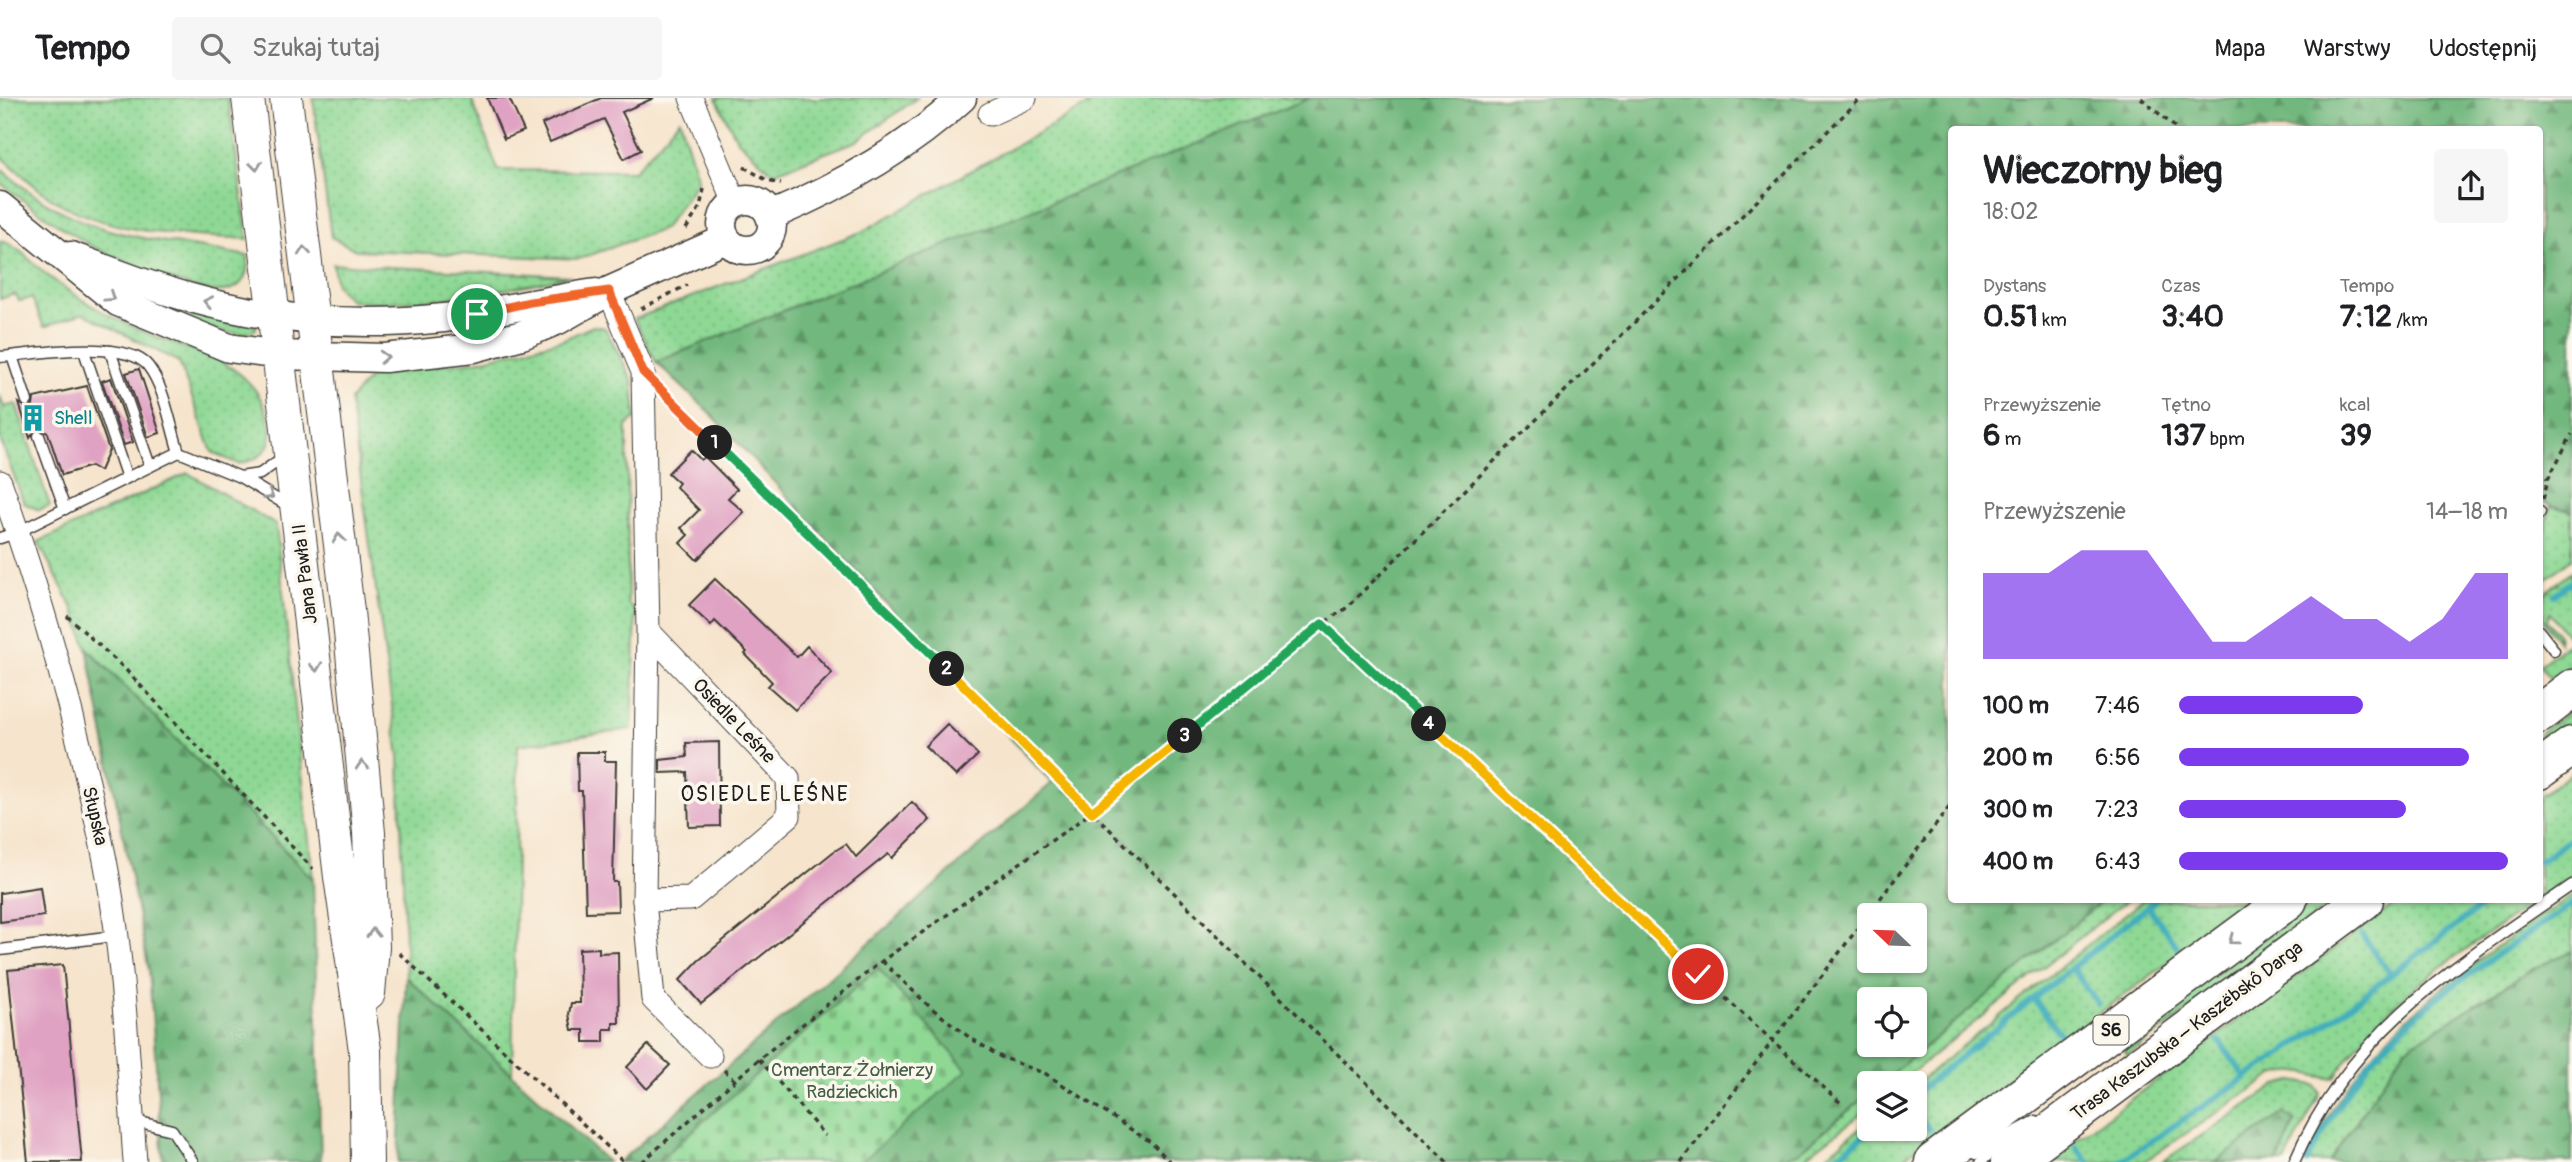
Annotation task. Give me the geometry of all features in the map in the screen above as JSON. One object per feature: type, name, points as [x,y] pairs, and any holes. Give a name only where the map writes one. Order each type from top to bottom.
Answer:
[{"type":"highway","points":[[2543,710],[2572,689]]},
{"type":"highway","points":[[2543,767],[2572,746]]},
{"type":"highway","name":"S6","points":[[1952,1159],[2108,1033],[2284,903]]},
{"type":"highway","name":"Trasa Kaszubska – Kaszëbskô Darga","points":[[2008,1150],[2135,1069],[2360,903]]},
{"type":"main road","name":"Jana Pawła II","points":[[248,98],[340,877],[365,1050]]},
{"type":"main road","name":"Jana Pawła II","points":[[286,98],[348,611],[369,832],[373,947],[365,1050],[367,1162]]},
{"type":"street","points":[[691,98],[735,203]]},
{"type":"street","points":[[770,216],[826,190],[891,153],[962,98]]},
{"type":"street","points":[[990,114],[1025,98]]},
{"type":"street","points":[[756,202],[770,216],[769,237],[754,249],[743,250],[726,239],[722,219],[735,203],[756,202]]},
{"type":"street","points":[[0,206],[58,252],[96,287],[118,302],[229,348],[280,355],[385,358],[474,348],[522,335],[558,320],[609,291],[726,239]]},
{"type":"street","points":[[58,252],[191,298],[275,316],[312,319],[361,321],[444,318],[609,291]]},
{"type":"street","points":[[609,291],[643,372],[648,631],[644,900],[653,999],[710,1056]]},
{"type":"street","name":"Słupska","points":[[0,482],[9,535],[38,590],[55,645],[104,857],[126,1022],[135,1162]]},
{"type":"street","name":"Osiedle Leśne","points":[[644,900],[691,899],[789,816],[788,778],[648,631]]},
{"type":"lane","points":[[84,351],[127,478]]},
{"type":"lane","points":[[27,401],[6,357],[84,351],[110,351],[132,356],[146,363],[155,377],[179,452]]},
{"type":"lane","points":[[110,351],[150,466]]},
{"type":"lane","points":[[39,436],[65,509]]},
{"type":"lane","points":[[9,535],[179,452],[240,477],[298,512]]},
{"type":"lane","points":[[240,477],[260,474],[291,452]]},
{"type":"lane","points":[[2543,636],[2554,650]]},
{"type":"lane","points":[[2294,1162],[2318,1115],[2346,1073],[2404,1007],[2440,977],[2572,885]]},
{"type":"lane","points":[[0,950],[115,936]]},
{"type":"lane","points":[[2052,1090],[2108,1033]]},
{"type":"lane","points":[[2064,1106],[2135,1069]]},
{"type":"lane","points":[[1952,1159],[2008,1150],[2033,1109]]},
{"type":"lane","points":[[1981,1162],[2008,1150],[2052,1112]]},
{"type":"lane","points":[[132,1120],[172,1130],[192,1162]]},
{"type":"path","points":[[642,1162],[759,1059],[882,961],[1092,812],[1322,624],[1345,609],[1861,98]]},
{"type":"path","points":[[2141,98],[2173,126]]},
{"type":"path","points":[[677,235],[696,216],[702,201],[704,184],[743,166],[768,181],[789,182]]},
{"type":"path","points":[[643,372],[1447,1162]]},
{"type":"path","points":[[2543,474],[2548,479],[2572,434]]},
{"type":"path","points":[[38,590],[124,668],[320,876],[340,877]]},
{"type":"path","points":[[1322,624],[1843,1105]]},
{"type":"path","points":[[1681,1162],[1948,810]]},
{"type":"path","points":[[373,947],[396,950],[624,1162]]},
{"type":"path","points":[[882,961],[930,1007],[970,1037],[999,1056],[1046,1074],[1152,1143],[1170,1162]]},
{"type":"path","points":[[759,1059],[825,1136]]},
{"type":"green space","points":[[0,98],[228,98],[248,239],[173,234],[123,227],[76,212],[54,200],[0,155]]},
{"type":"green space","points":[[313,98],[471,98],[498,170],[634,171],[680,119],[698,180],[664,229],[579,259],[356,250],[331,237]]},
{"type":"green space","points":[[716,98],[917,98],[857,141],[773,173],[737,140]]},
{"type":"green space","points":[[1101,98],[1313,98],[656,362],[634,319],[861,232]]},
{"type":"green space","points":[[1310,98],[2572,98],[2572,512],[2543,502],[2543,126],[1948,126],[1948,903],[2099,903],[1927,1045],[1927,987],[1857,987],[1857,1057],[1913,1057],[1896,1071],[1857,1071],[1857,1103],[1798,1153],[1762,1162],[619,1162],[1052,783],[713,416],[656,362]]},
{"type":"green space","points":[[0,168],[31,192],[88,223],[146,239],[248,256],[246,274],[239,285],[228,291],[214,291],[183,284],[122,260],[76,237],[0,183]]},
{"type":"green space","points":[[0,241],[13,246],[41,271],[106,314],[221,362],[236,371],[259,396],[267,414],[271,434],[268,446],[262,454],[238,464],[212,452],[179,362],[83,313],[44,327],[32,298],[19,301],[15,294],[0,299]]},
{"type":"green space","points":[[333,264],[571,276],[435,300],[351,301],[336,285]]},
{"type":"green space","points":[[98,272],[256,326],[256,329],[242,334],[223,332],[201,325],[153,303]]},
{"type":"green space","points":[[593,326],[605,328],[633,381],[636,417],[627,426],[628,603],[636,612],[632,729],[518,745],[512,1076],[406,977],[399,757],[350,400],[370,377],[392,370],[476,361],[562,340]]},
{"type":"green space","points":[[0,395],[4,407],[16,404],[50,506],[39,510],[24,503],[0,439]]},
{"type":"green space","points":[[188,473],[276,525],[313,879],[87,648],[74,610],[38,542]]},
{"type":"green space","points":[[2551,505],[2572,512],[2572,558],[2543,582],[2543,535]]},
{"type":"green space","points":[[2572,571],[2572,664],[2551,680],[2543,669],[2543,663],[2571,641],[2550,613],[2547,620],[2558,634],[2559,642],[2543,618],[2543,598]]},
{"type":"green space","points":[[87,648],[313,879],[321,1162],[163,1162],[149,971]]},
{"type":"green space","points":[[2572,709],[2572,726],[2543,747],[2543,731]]},
{"type":"green space","points":[[2572,772],[2572,875],[2543,895],[2543,794]]},
{"type":"green space","points":[[2572,895],[2572,951],[2533,969],[2405,1049],[2329,1162],[2303,1162],[2328,1116],[2355,1076],[2385,1041],[2453,980]]},
{"type":"green space","points":[[2099,903],[2123,903],[1914,1071],[1896,1071],[1913,1057],[1927,1057],[1927,1045]]},
{"type":"green space","points":[[2139,903],[2249,903],[1927,1141],[1927,1075]]},
{"type":"green space","points":[[2312,903],[2333,903],[2128,1055],[2120,1044]]},
{"type":"green space","points":[[2396,903],[2533,903],[2453,958],[2400,1001],[2354,1049],[2335,1077],[2293,1072],[2274,1075],[2143,1162],[2046,1162]]},
{"type":"green space","points":[[2572,951],[2572,1162],[2329,1162],[2405,1049],[2533,969]]},
{"type":"green space","name":"Cmentarz Żołnierzy Radzieckich","points":[[878,968],[967,1070],[861,1162],[657,1162]]},
{"type":"green space","points":[[406,977],[608,1162],[398,1162]]},
{"type":"green space","points":[[2293,1081],[2315,1085],[2320,1093],[2285,1162],[2278,1162],[2295,1122],[2234,1149],[2216,1162],[2162,1162],[2277,1085]]},
{"type":"green space","points":[[1857,1103],[1857,1117],[1800,1161],[1762,1162],[1798,1152]]},
{"type":"green space","points":[[2283,1113],[2295,1121],[2278,1162],[2216,1162]]},
{"type":"green space","points":[[1857,1131],[1857,1141],[1926,1141],[1898,1162],[1818,1162]]},
{"type":"building","points":[[487,98],[509,98],[524,131],[504,139]]},
{"type":"building","points":[[601,98],[654,98],[622,112],[641,150],[624,159],[604,119],[550,142],[542,124]]},
{"type":"building","points":[[139,369],[160,433],[148,437],[126,373]]},
{"type":"building","points":[[111,378],[133,442],[124,445],[102,381]]},
{"type":"building","name":"Shell","points":[[87,386],[109,450],[100,471],[91,466],[62,475],[48,433],[37,428],[30,438],[19,403],[29,409],[33,406],[34,398]]},
{"type":"building","points":[[691,450],[701,460],[705,457],[737,489],[728,498],[744,512],[697,560],[680,543],[688,535],[681,528],[699,510],[676,487],[679,483],[668,473]]},
{"type":"building","points":[[715,579],[797,657],[807,646],[832,673],[795,710],[768,686],[772,682],[745,654],[747,652],[715,621],[711,626],[689,605]]},
{"type":"building","points":[[947,724],[978,755],[956,776],[925,746]]},
{"type":"building","points":[[719,742],[720,826],[689,827],[687,772],[660,773],[660,760],[687,757],[686,743]]},
{"type":"building","points":[[577,752],[605,752],[605,761],[616,761],[613,882],[617,882],[618,911],[586,912],[582,791],[578,791]]},
{"type":"building","points":[[912,802],[930,820],[892,858],[888,854],[701,1004],[680,980],[698,961],[833,852],[846,844],[856,857]]},
{"type":"building","points":[[40,887],[44,916],[0,922],[0,893]]},
{"type":"building","points":[[599,948],[599,953],[618,952],[619,1023],[613,1023],[613,1029],[604,1029],[604,1042],[584,1042],[584,1030],[572,1030],[569,1014],[571,1003],[580,1003],[579,949]]},
{"type":"building","points":[[63,965],[82,1162],[28,1162],[8,970]]},
{"type":"building","points":[[648,1045],[670,1065],[647,1089],[627,1067]]},
{"type":"waterway","points":[[2554,595],[2572,581]]},
{"type":"waterway","points":[[2543,859],[2572,837]]},
{"type":"waterway","points":[[1927,1085],[2152,903]]},
{"type":"waterway","points":[[2120,1162],[2324,1025],[2486,903]]},
{"type":"waterway","points":[[2307,1162],[2354,1082],[2395,1035],[2442,994],[2572,904]]},
{"type":"waterway","points":[[2148,906],[2177,947]]},
{"type":"waterway","points":[[2362,935],[2391,975]]},
{"type":"waterway","points":[[2072,968],[2098,1004]]},
{"type":"waterway","points":[[2034,999],[2060,1034]]},
{"type":"waterway","points":[[2219,1041],[2246,1078]]},
{"type":"waterway","points":[[1830,1162],[1857,1141]]},
{"type":"waterway","points":[[2076,1147],[2088,1162]]},
{"type":"place","name":"Shell","points":[[33,418]]},
{"type":"district","name":"OSIEDLE LEŚNE","points":[[765,794]]},
{"type":"route","points":[[477,314],[530,302],[609,291],[643,372],[1092,812],[1322,624],[1698,974]]}]
